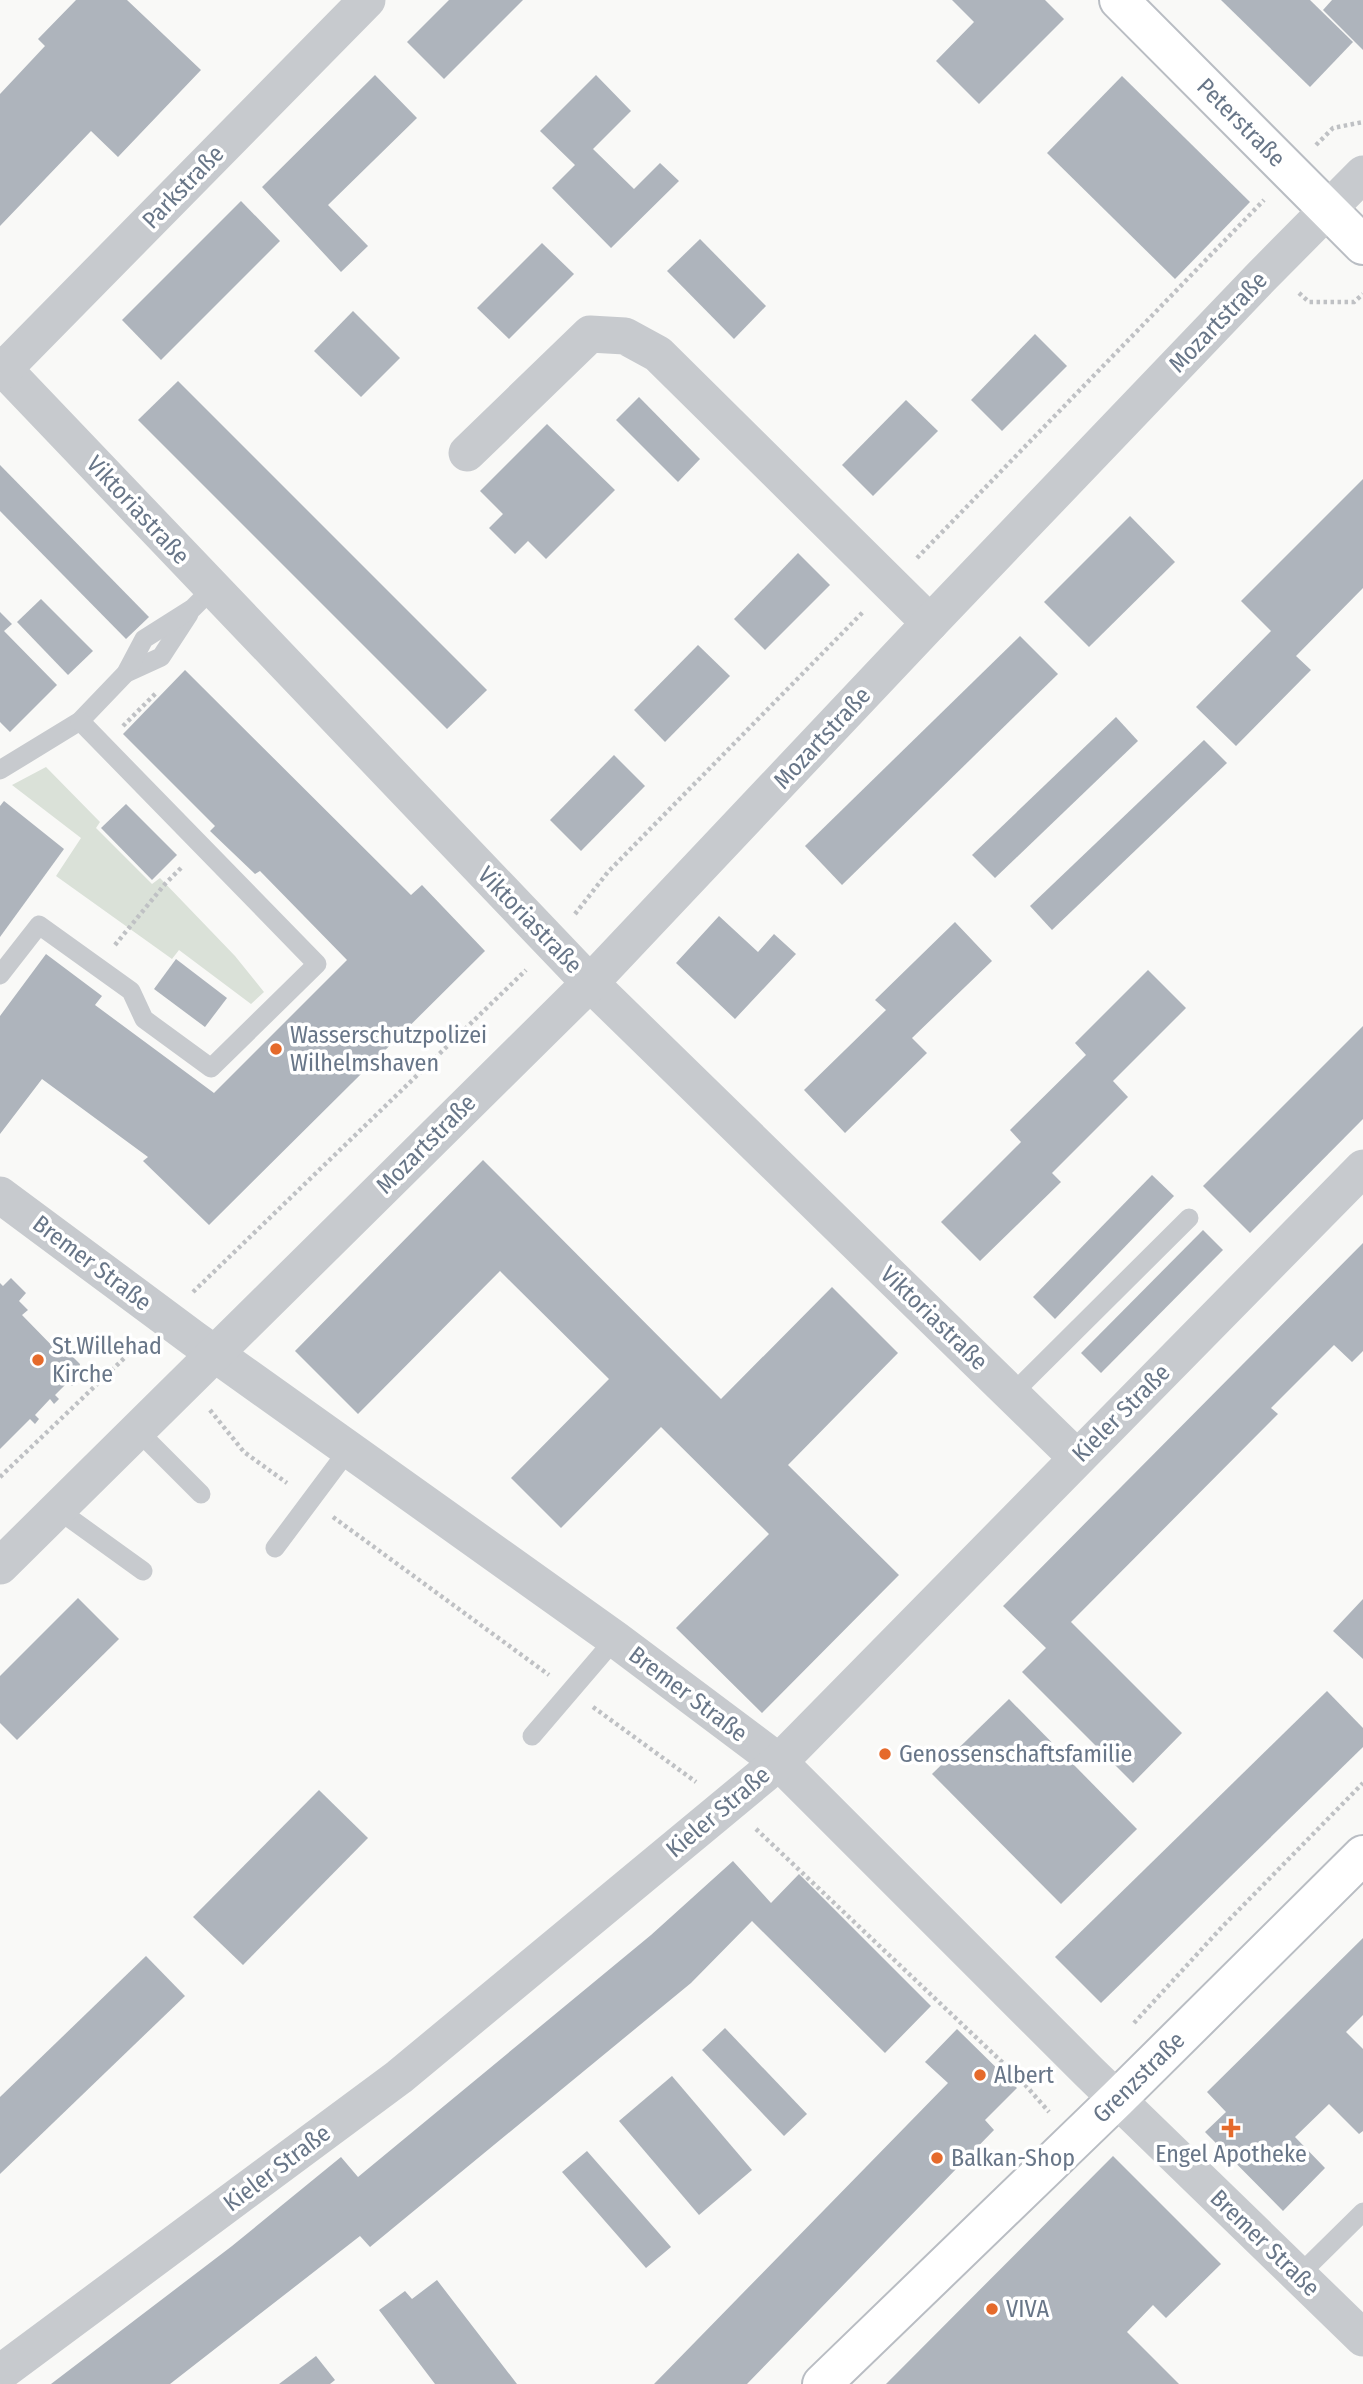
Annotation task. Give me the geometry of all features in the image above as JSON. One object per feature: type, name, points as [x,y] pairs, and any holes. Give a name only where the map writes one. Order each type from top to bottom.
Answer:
[{"type":"main road","name":"Peterstraße","points":[[1119,0],[1363,245]]},
{"type":"main road","name":"Grenzstraße","points":[[822,2384],[1117,2099],[1363,1855]]},
{"type":"street","name":"Parkstraße","points":[[1,369],[367,0]]},
{"type":"street","name":"Mozartstraße","points":[[0,1566],[590,983],[930,622],[1363,174]]},
{"type":"street","points":[[467,453],[590,334],[625,336],[657,354],[930,622]]},
{"type":"street","name":"Viktoriastraße","points":[[1,369],[202,598],[590,983],[1077,1458]]},
{"type":"street","name":"Kieler Straße","points":[[0,2374],[399,2077],[779,1762],[1363,1168]]},
{"type":"street","name":"Bremer Straße","points":[[0,1195],[214,1353],[615,1639],[779,1762],[1117,2099],[1363,2338]]},
{"type":"lane","points":[[0,770],[80,721],[126,673],[161,657],[202,598]]},
{"type":"lane","points":[[0,975],[39,925],[131,991],[144,1019],[211,1068],[317,964],[80,721]]},
{"type":"lane","points":[[1012,1394],[1189,1218]]},
{"type":"lane","points":[[137,1430],[201,1494]]},
{"type":"lane","points":[[275,1548],[349,1449]]},
{"type":"lane","points":[[57,1509],[143,1571]]},
{"type":"lane","points":[[532,1736],[615,1639]]},
{"type":"lane","points":[[1298,2276],[1363,2212]]},
{"type":"path","points":[[0,1477],[552,944],[607,872],[891,584],[1333,128],[1363,122]]},
{"type":"path","points":[[134,715],[163,686]]},
{"type":"path","points":[[98,967],[165,884],[203,847]]},
{"type":"path","points":[[187,1381],[244,1452],[753,1826],[1021,2080],[1049,2112]]},
{"type":"shaded area","points":[[46,767],[100,822],[96,828],[152,884],[160,878],[235,956],[264,992],[251,1004],[179,950],[172,959],[56,876],[81,838],[12,785]]},
{"type":"building","points":[[76,0],[127,0],[201,70],[118,157],[91,131],[0,226],[0,94],[45,46],[38,39]]},
{"type":"building","points":[[449,0],[523,0],[444,79],[407,42]]},
{"type":"building","points":[[952,0],[1045,0],[1064,19],[979,104],[936,61],[974,22]]},
{"type":"building","points":[[1221,0],[1310,0],[1353,42],[1310,87]]},
{"type":"building","points":[[1332,0],[1363,0],[1363,50],[1323,10]]},
{"type":"building","points":[[375,75],[417,118],[328,205],[368,246],[341,272],[262,187]]},
{"type":"building","points":[[596,75],[631,111],[593,149],[634,189],[660,163],[679,181],[611,248],[552,188],[575,165],[540,131]]},
{"type":"building","points":[[1122,76],[1250,202],[1175,279],[1047,153]]},
{"type":"building","points":[[241,201],[280,241],[161,360],[122,320]]},
{"type":"building","points":[[700,239],[766,306],[734,339],[667,271]]},
{"type":"building","points":[[542,243],[574,274],[509,339],[477,308]]},
{"type":"building","points":[[353,311],[400,358],[361,397],[314,351]]},
{"type":"building","points":[[1035,334],[1067,366],[1002,431],[971,400]]},
{"type":"building","points":[[178,381],[487,690],[447,729],[138,420]]},
{"type":"building","points":[[639,397],[700,459],[678,482],[616,420]]},
{"type":"building","points":[[906,400],[938,431],[873,496],[842,465]]},
{"type":"building","points":[[547,424],[615,490],[546,559],[528,541],[515,554],[489,528],[503,514],[480,491]]},
{"type":"building","points":[[0,465],[149,617],[126,639],[0,511]]},
{"type":"building","points":[[1363,479],[1363,588],[1296,656],[1311,670],[1236,746],[1196,707],[1271,631],[1241,601]]},
{"type":"building","points":[[1130,516],[1175,562],[1089,647],[1044,602]]},
{"type":"building","points":[[798,553],[830,585],[765,650],[734,619]]},
{"type":"building","points":[[41,599],[93,651],[68,675],[17,622]]},
{"type":"building","points":[[0,612],[12,624],[4,631],[57,685],[10,732],[0,722]]},
{"type":"building","points":[[1020,636],[1058,674],[842,885],[805,846]]},
{"type":"building","points":[[698,645],[730,676],[665,742],[634,710]]},
{"type":"building","points":[[185,670],[411,895],[422,885],[485,951],[209,1225],[143,1161],[148,1157],[42,1079],[0,1134],[0,1016],[46,954],[102,996],[95,1005],[214,1093],[347,960],[260,871],[255,874],[210,831],[215,826],[123,734]]},
{"type":"building","points":[[1116,717],[1138,741],[995,878],[972,855]]},
{"type":"building","points":[[1204,740],[1227,763],[1052,930],[1030,906]]},
{"type":"building","points":[[614,755],[645,786],[581,851],[550,820]]},
{"type":"building","points":[[4,801],[64,849],[0,937],[0,806]]},
{"type":"building","points":[[126,804],[177,855],[152,880],[101,828]]},
{"type":"building","points":[[719,916],[758,952],[774,934],[796,954],[735,1019],[676,963]]},
{"type":"building","points":[[955,922],[992,961],[912,1038],[927,1053],[845,1133],[804,1090],[886,1010],[875,1000]]},
{"type":"building","points":[[176,959],[227,998],[205,1027],[154,989]]},
{"type":"building","points":[[1148,970],[1186,1008],[1113,1081],[1128,1097],[1052,1173],[1061,1182],[980,1261],[941,1222],[1021,1142],[1010,1130],[1086,1055],[1075,1043]]},
{"type":"building","points":[[1363,1026],[1363,1119],[1250,1233],[1203,1186]]},
{"type":"building","points":[[483,1160],[721,1399],[832,1287],[898,1353],[788,1465],[899,1575],[762,1713],[676,1628],[769,1534],[661,1427],[561,1528],[511,1478],[609,1379],[500,1271],[358,1414],[295,1351]]},
{"type":"building","points":[[1152,1175],[1174,1196],[1055,1319],[1033,1297]]},
{"type":"building","points":[[1203,1230],[1223,1250],[1101,1373],[1081,1353]]},
{"type":"building","points":[[1363,1243],[1363,1351],[1352,1362],[1334,1345],[1271,1408],[1278,1414],[1071,1622],[1182,1733],[1133,1783],[1022,1672],[1046,1648],[1003,1606]]},
{"type":"building","name":"St.Willehad Kirche","points":[[11,1278],[26,1293],[19,1301],[28,1310],[22,1315],[63,1357],[71,1355],[80,1364],[78,1373],[72,1379],[76,1383],[72,1386],[68,1382],[55,1395],[59,1399],[54,1404],[50,1399],[35,1415],[39,1419],[35,1424],[30,1419],[0,1449],[0,1283],[3,1286]]},
{"type":"building","points":[[78,1598],[119,1639],[17,1740],[0,1723],[0,1676]]},
{"type":"building","points":[[1363,1599],[1363,1659],[1333,1631]]},
{"type":"building","points":[[1327,1691],[1363,1728],[1363,1747],[1101,2003],[1055,1957]]},
{"type":"building","points":[[1009,1699],[1137,1829],[1061,1904],[932,1774]]},
{"type":"building","points":[[319,1790],[368,1838],[243,1965],[193,1917]]},
{"type":"building","points":[[733,1861],[771,1903],[799,1874],[931,2006],[885,2053],[752,1921],[691,1983],[370,2247],[360,2236],[170,2384],[51,2384],[232,2246],[341,2157],[358,2177],[651,1935]]},
{"type":"building","points":[[1363,1938],[1363,2015],[1346,2032],[1363,2049],[1363,2131],[1359,2134],[1329,2104],[1295,2137],[1325,2168],[1283,2211],[1205,2132],[1226,2112],[1207,2092]]},
{"type":"building","points":[[146,1956],[185,1996],[0,2174],[0,2097]]},
{"type":"building","points":[[725,2028],[807,2114],[784,2136],[702,2050]]},
{"type":"building","points":[[957,2029],[1017,2088],[985,2120],[994,2130],[747,2384],[654,2384],[948,2083],[925,2062]]},
{"type":"building","points":[[672,2076],[752,2170],[699,2215],[619,2121]]},
{"type":"building","points":[[587,2151],[671,2247],[646,2268],[562,2172]]},
{"type":"building","points":[[1113,2156],[1221,2264],[1166,2318],[1153,2305],[1127,2332],[1179,2384],[886,2384]]},
{"type":"building","points":[[437,2280],[517,2384],[435,2384],[379,2310],[405,2291],[412,2299]]},
{"type":"building","points":[[316,2356],[335,2380],[330,2384],[279,2384]]},
{"type":"place","name":"Wasserschutzpolizei Wilhelmshaven","points":[[276,1049]]},
{"type":"place","name":"St.Willehad Kirche","points":[[38,1360]]},
{"type":"place","name":"Genossenschaftsfamilie","points":[[885,1754]]},
{"type":"place","name":"Albert","points":[[980,2075]]},
{"type":"place","name":"Engel Apotheke","points":[[1231,2128]]},
{"type":"place","name":"Balkan-Shop","points":[[937,2158]]},
{"type":"place","name":"VIVA","points":[[992,2309]]}]
